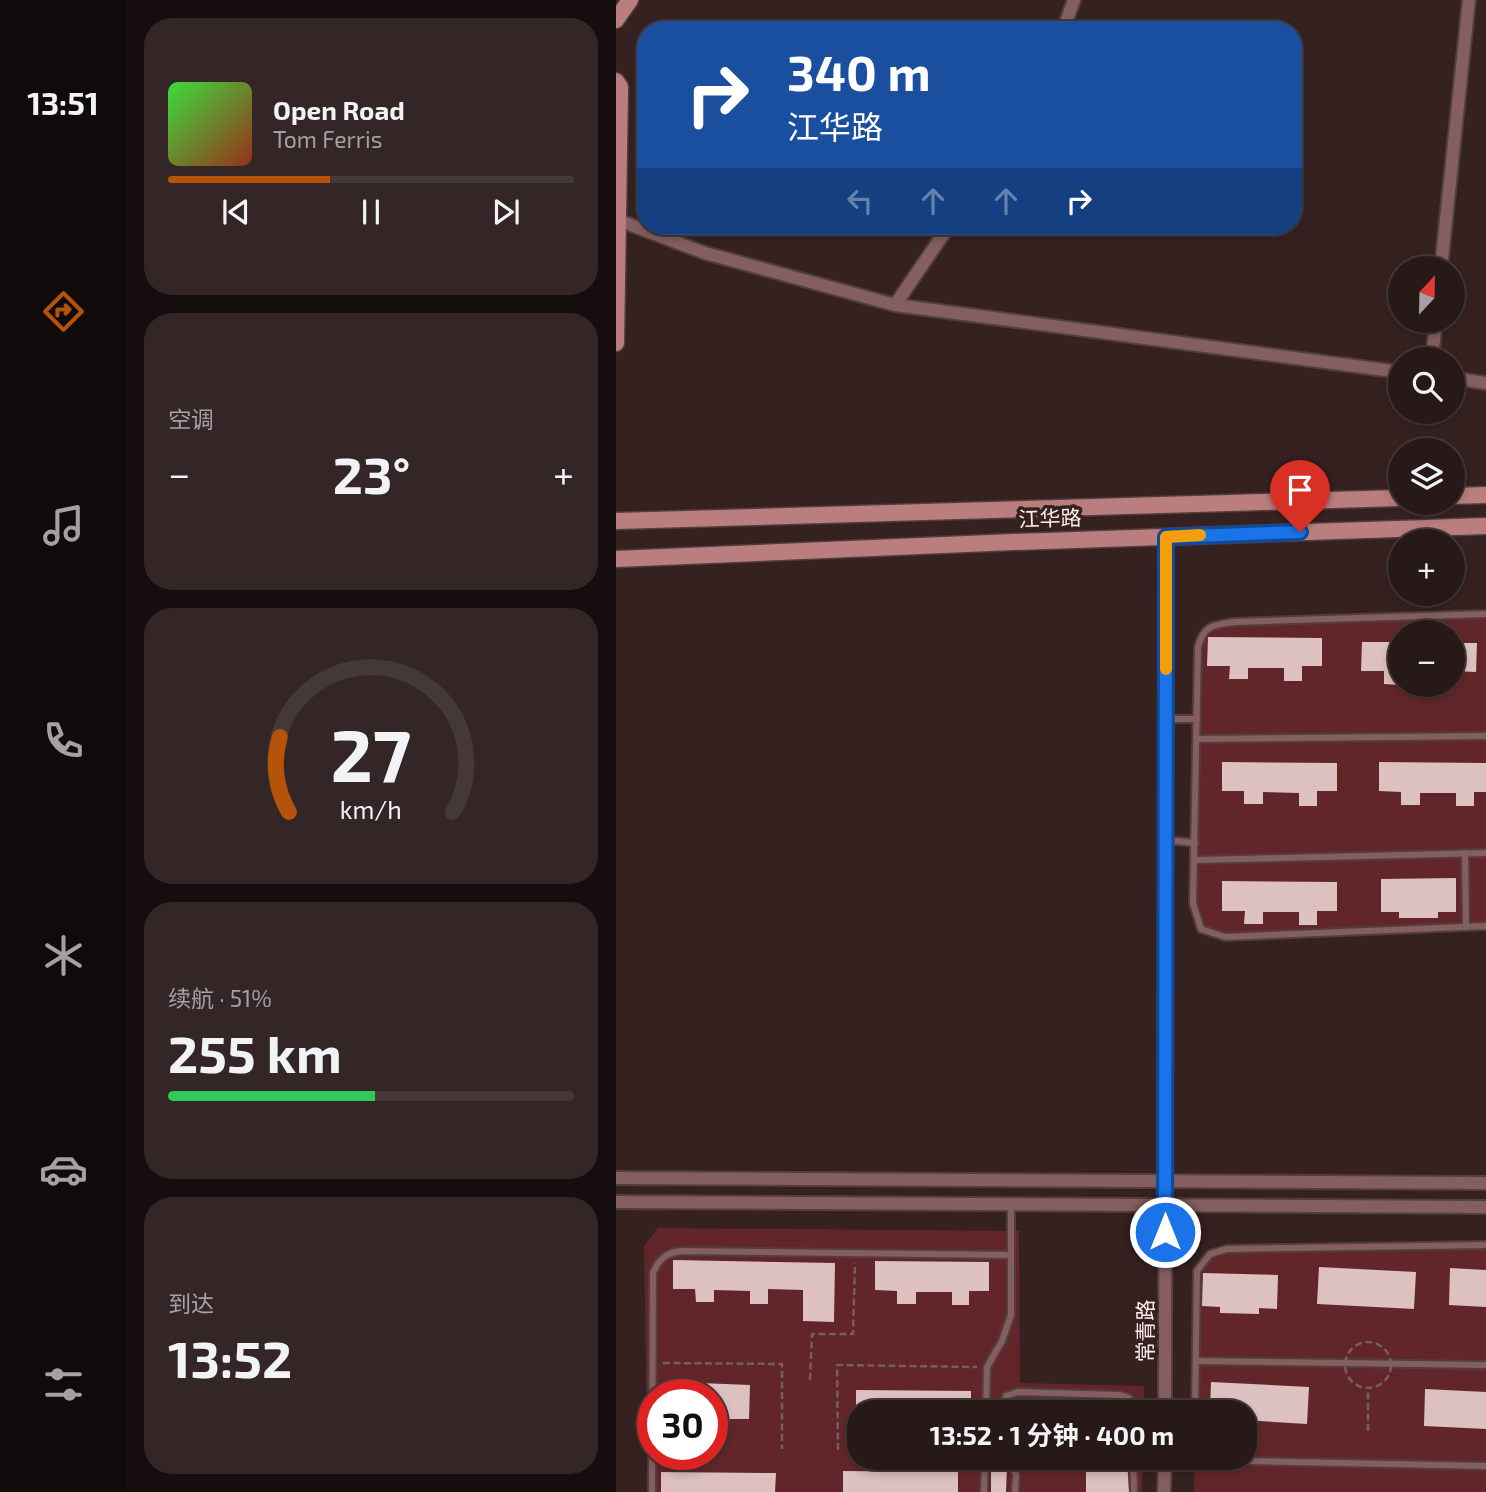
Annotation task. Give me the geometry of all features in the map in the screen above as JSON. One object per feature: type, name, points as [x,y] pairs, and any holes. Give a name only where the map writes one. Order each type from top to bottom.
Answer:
[{"type":"main road","points":[[616,20],[630,0]]},
{"type":"main road","points":[[616,80],[621,87],[616,344]]},
{"type":"main road","points":[[1465,496],[1486,495]]},
{"type":"main road","name":"江华路","points":[[616,521],[1388,498]]},
{"type":"main road","name":"江华路","points":[[616,559],[1486,526]]},
{"type":"street","points":[[1066,21],[1074,0]]},
{"type":"street","points":[[1442,256],[1469,0]]},
{"type":"street","points":[[618,220],[637,227]]},
{"type":"street","points":[[658,235],[705,253],[895,305],[1388,370]]},
{"type":"street","points":[[895,305],[944,235]]},
{"type":"street","points":[[1465,381],[1486,383]]},
{"type":"street","name":"常青路","points":[[1165,1400],[1166,537]]},
{"type":"street","points":[[616,1178],[1486,1183]]},
{"type":"street","points":[[616,1202],[1486,1206]]},
{"type":"street","points":[[1164,1492],[1165,1470]]},
{"type":"lane","points":[[1486,614],[1214,625],[1202,633],[1198,647],[1193,903],[1201,929],[1225,937],[1486,926]]},
{"type":"lane","points":[[1166,719],[1197,719]]},
{"type":"lane","points":[[1197,739],[1486,736]]},
{"type":"lane","points":[[1166,840],[1195,843]]},
{"type":"lane","points":[[1465,853],[1466,927]]},
{"type":"lane","points":[[1195,860],[1486,853]]},
{"type":"lane","points":[[986,1400],[987,1367],[1002,1341],[1011,1315],[1011,1205]]},
{"type":"lane","points":[[1195,1400],[1197,1271],[1210,1254],[1227,1249],[1486,1245]]},
{"type":"lane","points":[[652,1492],[653,1273],[658,1261],[668,1253],[1011,1255]]},
{"type":"lane","points":[[1196,1361],[1486,1365]]},
{"type":"lane","points":[[1005,1400],[1006,1396],[1018,1392],[1120,1395],[1129,1400]]},
{"type":"lane","points":[[1257,1462],[1486,1466]]},
{"type":"lane","points":[[984,1492],[985,1470]]},
{"type":"lane","points":[[1014,1470],[1015,1492]]},
{"type":"lane","points":[[1133,1470],[1134,1490]]},
{"type":"path","points":[[810,1380],[812,1334],[853,1334],[855,1253]]},
{"type":"path","points":[[653,1363],[782,1364],[782,1449]]},
{"type":"path","points":[[838,1450],[837,1365],[987,1367]]},
{"type":"path","points":[[1368,1388],[1368,1431]]},
{"type":"shaded area","points":[[1486,614],[1486,926],[1225,937],[1201,929],[1193,903],[1202,633],[1214,625]]},
{"type":"shaded area","points":[[658,1228],[1019,1231],[1020,1383],[1144,1386],[1144,1400],[847,1400],[847,1470],[1143,1470],[1142,1492],[648,1492],[648,1470],[728,1470],[728,1379],[646,1379],[644,1246]]},
{"type":"shaded area","points":[[1486,1245],[1486,1492],[1194,1492],[1195,1470],[1257,1470],[1257,1400],[1195,1400],[1197,1271],[1210,1254],[1227,1249]]},
{"type":"building","points":[[1208,637],[1322,638],[1322,666],[1302,666],[1302,681],[1284,681],[1284,668],[1248,668],[1248,679],[1229,679],[1230,666],[1207,666]]},
{"type":"building","points":[[1362,642],[1388,642],[1388,684],[1384,684],[1384,671],[1361,671]]},
{"type":"building","points":[[1465,643],[1477,643],[1476,672],[1465,672]]},
{"type":"building","points":[[1222,762],[1337,763],[1337,791],[1317,791],[1317,806],[1299,806],[1299,793],[1263,792],[1263,804],[1244,804],[1244,791],[1222,791]]},
{"type":"building","points":[[1379,762],[1486,763],[1486,792],[1474,792],[1474,806],[1456,806],[1456,793],[1420,793],[1420,805],[1401,805],[1401,792],[1379,791]]},
{"type":"building","points":[[1456,878],[1456,912],[1438,912],[1438,918],[1399,918],[1399,912],[1381,912],[1381,879]]},
{"type":"building","points":[[1222,881],[1337,882],[1337,911],[1317,911],[1317,925],[1299,925],[1299,912],[1263,912],[1263,924],[1244,924],[1245,911],[1222,911]]},
{"type":"building","points":[[673,1260],[835,1263],[834,1322],[803,1321],[803,1290],[768,1289],[768,1304],[750,1304],[750,1291],[714,1290],[714,1302],[696,1302],[695,1289],[673,1289]]},
{"type":"building","points":[[875,1261],[989,1262],[989,1291],[969,1291],[969,1305],[952,1305],[952,1292],[916,1292],[916,1304],[897,1304],[897,1291],[875,1290]]},
{"type":"building","points":[[1319,1267],[1416,1272],[1414,1309],[1317,1304]]},
{"type":"building","points":[[1450,1268],[1486,1270],[1486,1307],[1449,1305]]},
{"type":"building","points":[[1203,1273],[1278,1275],[1277,1309],[1259,1308],[1259,1314],[1220,1313],[1220,1307],[1202,1306]]},
{"type":"building","points":[[1211,1382],[1309,1387],[1307,1424],[1257,1421],[1257,1400],[1210,1400]]},
{"type":"building","points":[[728,1384],[750,1385],[749,1419],[730,1419],[730,1424]]},
{"type":"building","points":[[1425,1389],[1486,1392],[1486,1429],[1424,1426]]},
{"type":"building","points":[[856,1390],[971,1391],[971,1400],[856,1400]]},
{"type":"building","points":[[991,1470],[1007,1470],[1006,1492],[991,1492]]},
{"type":"building","points":[[1086,1470],[1128,1470],[1129,1492],[1086,1492]]},
{"type":"building","points":[[843,1471],[958,1472],[958,1492],[843,1492]]},
{"type":"building","points":[[661,1472],[776,1473],[775,1492],[661,1492]]},
{"type":"slow traffic","points":[[1166,669],[1166,537],[1200,535]]},
{"type":"route","points":[[1165,1232],[1166,537],[1300,532]]}]
